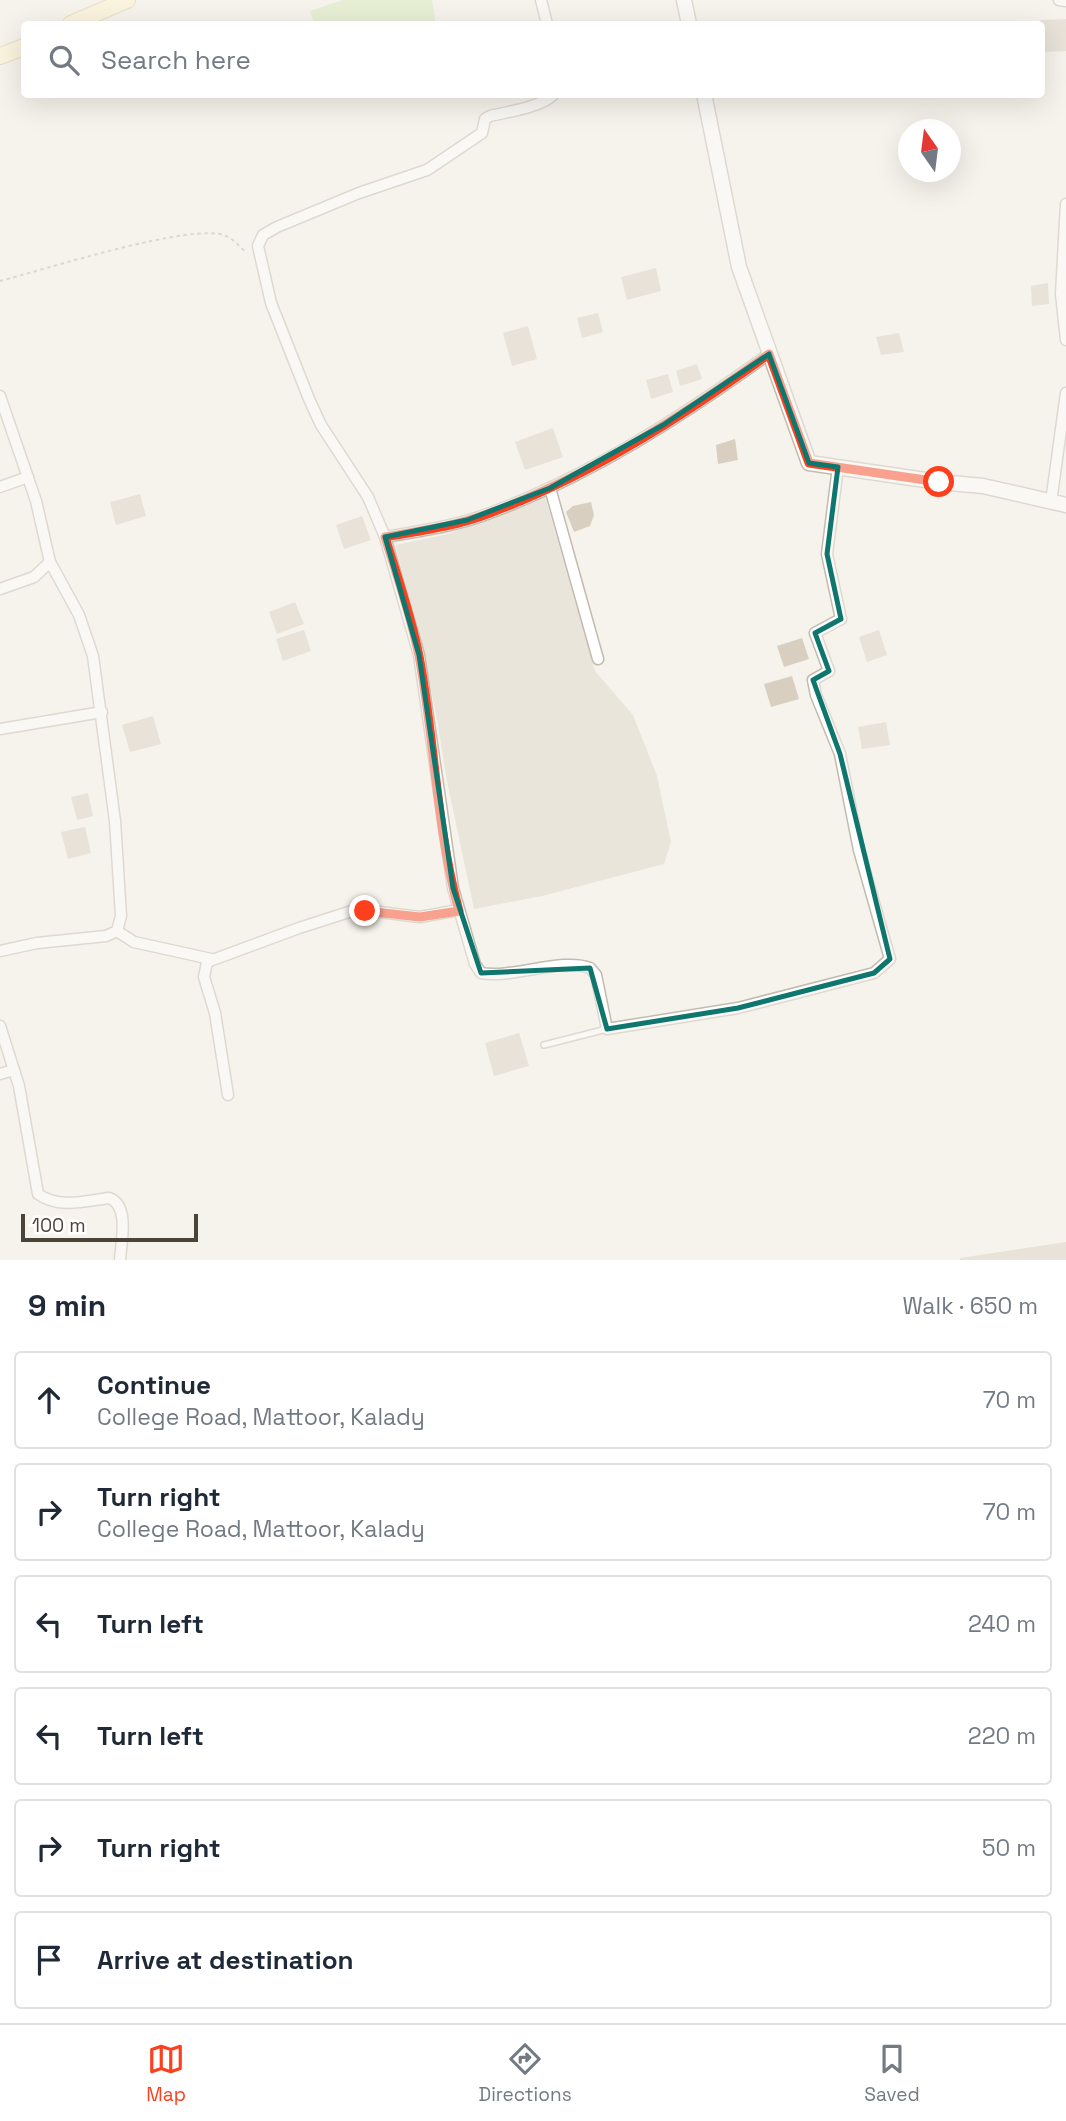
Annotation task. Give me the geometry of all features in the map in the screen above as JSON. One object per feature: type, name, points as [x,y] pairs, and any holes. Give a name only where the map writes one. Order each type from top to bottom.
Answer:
[{"type":"main road","points":[[78,21],[127,0]]},
{"type":"main road","points":[[0,56],[21,48]]},
{"type":"street","points":[[541,0],[546,21]]},
{"type":"street","points":[[684,0],[689,21]]},
{"type":"street","points":[[1059,0],[1066,1]]},
{"type":"street","points":[[550,98],[485,119],[482,133],[427,170],[359,193],[290,221],[263,235],[259,241],[263,276],[271,303],[309,399],[321,425],[368,497],[385,537],[419,656],[453,888],[475,964],[481,972],[507,973],[573,965],[590,968],[596,975],[607,1029],[738,1008],[874,973],[890,959],[859,850],[840,754],[816,695],[813,680],[829,671],[815,633],[841,619],[827,554],[838,467]]},
{"type":"street","points":[[705,98],[739,267],[809,463],[939,482],[983,485],[1066,505]]},
{"type":"street","points":[[1066,204],[1061,294],[1066,340]]},
{"type":"street","points":[[385,537],[426,530],[488,514],[550,488],[663,425],[769,354]]},
{"type":"street","points":[[1051,502],[1066,393]]},
{"type":"street","points":[[0,396],[36,501],[50,562],[79,615],[88,638],[102,712],[119,864],[121,916],[117,931]]},
{"type":"street","points":[[0,486],[27,477]]},
{"type":"street","points":[[550,488],[598,659]]},
{"type":"street","points":[[0,589],[34,577],[50,562]]},
{"type":"street","points":[[0,729],[102,712]]},
{"type":"street","points":[[228,1095],[215,1013],[204,977],[205,965],[211,959],[352,911],[420,917],[459,911]]},
{"type":"street","points":[[117,931],[134,942],[211,959]]},
{"type":"street","points":[[0,950],[106,936],[117,931]]},
{"type":"street","points":[[0,1026],[14,1070],[38,1194],[48,1201],[60,1203],[108,1198],[116,1200],[120,1206],[122,1226],[120,1260]]},
{"type":"street","points":[[0,1074],[14,1070]]},
{"type":"lane","points":[[544,1045],[607,1029]]},
{"type":"path","points":[[0,281],[164,238],[206,232],[227,236],[245,253],[254,255]]},
{"type":"highlighted area","points":[[769,354],[809,463],[838,467],[827,554],[841,619],[815,633],[829,671],[813,680],[840,754],[890,959],[874,973],[738,1008],[607,1029],[590,968],[481,973],[453,888],[419,655],[385,537],[467,520],[550,488],[663,425]]},
{"type":"shaded area","points":[[545,496],[595,671],[633,715],[657,776],[671,842],[664,864],[542,896],[474,909],[421,641],[395,545],[448,534]]},
{"type":"green space","points":[[343,0],[432,0],[436,21],[313,21],[310,11]]},
{"type":"building","points":[[1066,19],[1066,51],[1045,52],[1045,21],[1040,20]]},
{"type":"building","points":[[656,268],[661,291],[627,300],[621,277]]},
{"type":"building","points":[[1048,283],[1049,304],[1032,306],[1031,286]]},
{"type":"building","points":[[598,313],[603,332],[582,338],[577,318]]},
{"type":"building","points":[[528,326],[537,359],[512,366],[503,333]]},
{"type":"building","points":[[899,333],[904,352],[881,355],[876,337]]},
{"type":"building","points":[[697,364],[702,379],[680,386],[676,371]]},
{"type":"building","points":[[668,374],[673,392],[651,399],[646,380]]},
{"type":"building","points":[[553,428],[563,457],[525,470],[515,442]]},
{"type":"building","points":[[735,439],[738,460],[718,464],[716,445]]},
{"type":"building","points":[[140,494],[146,516],[116,525],[110,502]]},
{"type":"building","points":[[591,502],[594,515],[590,526],[574,532],[566,512],[573,506]]},
{"type":"building","points":[[362,516],[371,540],[344,549],[336,525]]},
{"type":"building","points":[[295,602],[304,624],[277,634],[269,612]]},
{"type":"building","points":[[304,630],[311,651],[283,661],[276,639]]},
{"type":"building","points":[[879,630],[887,655],[867,662],[859,637]]},
{"type":"building","points":[[802,638],[809,659],[784,667],[777,646]]},
{"type":"building","points":[[792,676],[799,699],[771,707],[764,684]]},
{"type":"building","points":[[153,716],[161,744],[130,752],[122,725]]},
{"type":"building","points":[[886,722],[890,745],[862,749],[858,727]]},
{"type":"building","points":[[88,793],[93,816],[77,820],[71,797]]},
{"type":"building","points":[[85,827],[91,853],[68,859],[61,832]]},
{"type":"building","points":[[519,1033],[529,1066],[494,1076],[485,1043]]},
{"type":"building","points":[[1066,1242],[1066,1260],[960,1260],[960,1258]]},
{"type":"route","points":[[365,911],[420,917],[459,911],[435,774],[419,656],[385,537],[426,530],[488,514],[550,488],[663,425],[734,380],[769,354],[809,463],[939,482]]}]
